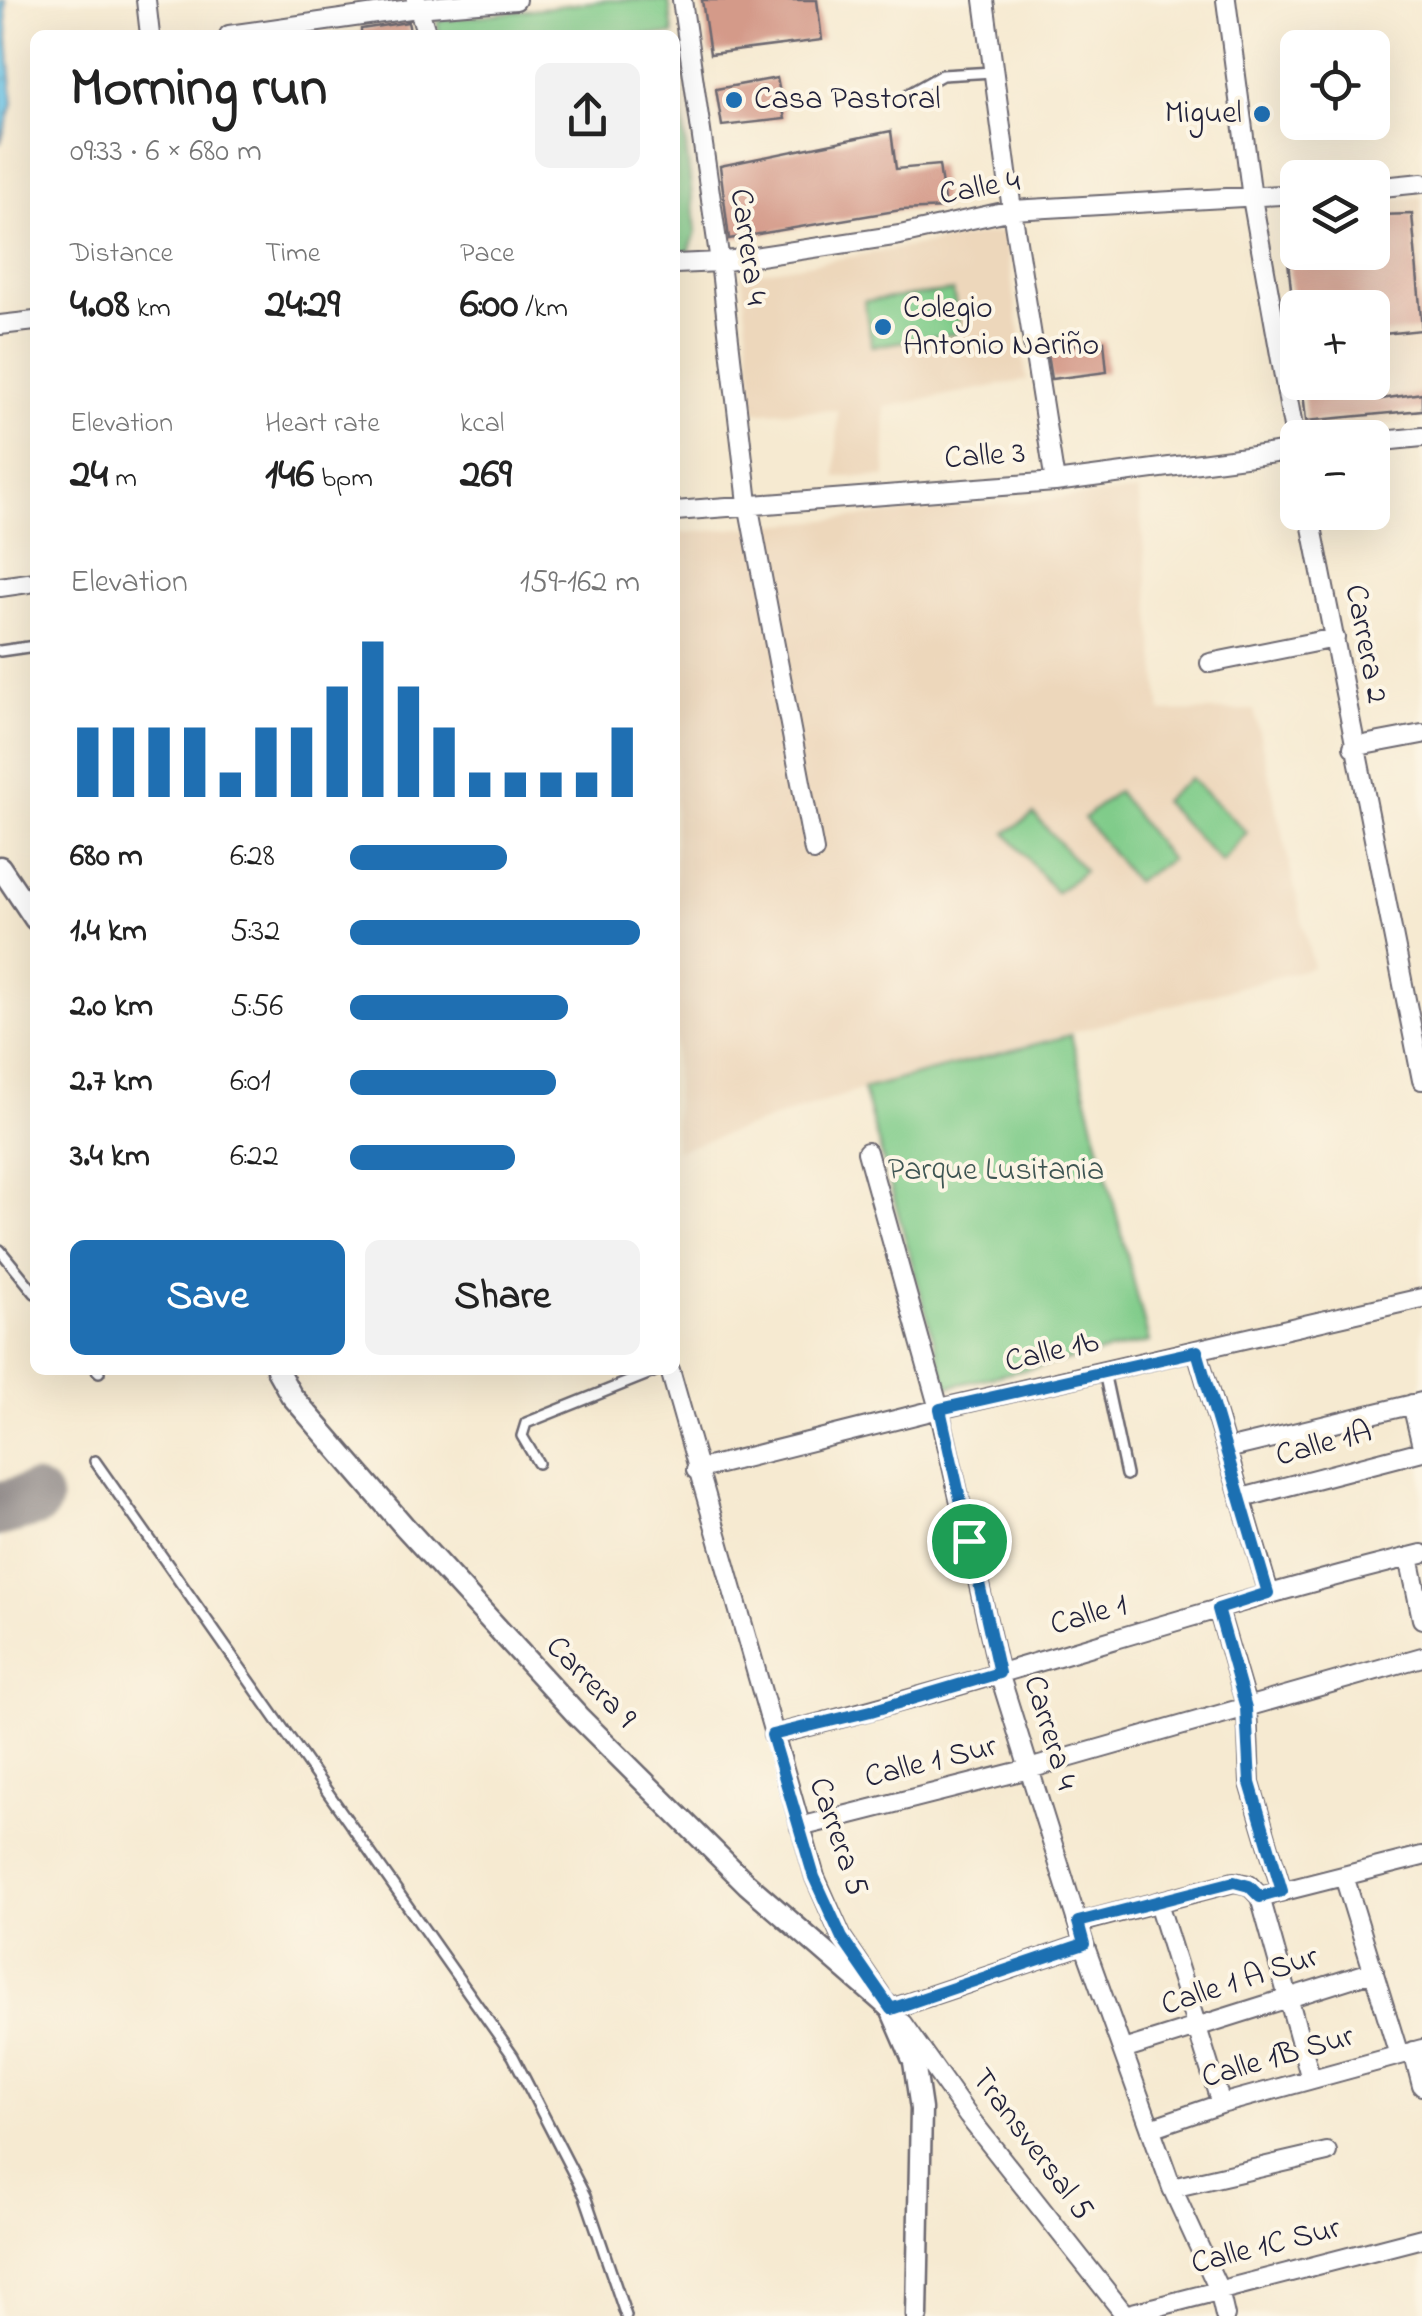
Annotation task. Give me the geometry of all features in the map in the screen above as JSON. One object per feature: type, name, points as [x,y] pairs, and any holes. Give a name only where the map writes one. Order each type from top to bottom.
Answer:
[{"type":"street","points":[[146,0],[149,30]]},
{"type":"street","points":[[259,30],[417,4],[516,0]]},
{"type":"street","name":"Carrera 4","points":[[682,0],[720,262],[748,503],[814,851]]},
{"type":"street","points":[[984,0],[1054,482]]},
{"type":"street","points":[[1226,0],[1252,198],[1291,420]]},
{"type":"street","points":[[417,4],[425,30]]},
{"type":"street","points":[[1390,186],[1422,183]]},
{"type":"street","name":"Calle 4","points":[[680,264],[720,262],[900,235],[1012,210],[1280,196]]},
{"type":"street","points":[[0,325],[30,322]]},
{"type":"street","points":[[1390,440],[1422,437]]},
{"type":"street","name":"Calle 3","points":[[680,510],[1054,482],[1280,453]]},
{"type":"street","name":"Carrera 2","points":[[1313,530],[1422,1080]]},
{"type":"street","points":[[0,587],[30,583]]},
{"type":"street","points":[[1210,664],[1334,638]]},
{"type":"street","points":[[1354,748],[1422,734]]},
{"type":"street","points":[[0,867],[30,912]]},
{"type":"street","name":"Carrera 4","points":[[867,1152],[940,1409],[999,1673],[1028,1769],[1084,1944],[1172,2188],[1219,2290],[1224,2316]]},
{"type":"street","name":"Calle 1b","points":[[696,1470],[940,1409],[1422,1298]]},
{"type":"street","points":[[1197,1351],[1268,1593]]},
{"type":"street","name":"Carrera 9","points":[[280,1375],[291,1394],[404,1526],[578,1716],[747,1884],[891,2009]]},
{"type":"street","name":"Carrera 5","points":[[671,1375],[814,1877],[842,1938],[891,2009],[914,2062],[921,2109],[918,2316]]},
{"type":"street","points":[[1227,1449],[1417,1403]]},
{"type":"street","name":"Calle 1A","points":[[1242,1498],[1422,1448],[1417,1403]]},
{"type":"street","points":[[1416,1556],[1422,1619]]},
{"type":"street","name":"Calle 1","points":[[772,1735],[871,1711],[1268,1593],[1416,1556]]},
{"type":"street","points":[[1218,1609],[1246,1708],[1250,1783],[1282,1891]]},
{"type":"street","name":"Calle 1 Sur","points":[[800,1826],[1028,1769],[1422,1657]]},
{"type":"street","points":[[1260,1897],[1422,1856]]},
{"type":"street","points":[[1344,1876],[1374,1971],[1422,2086]]},
{"type":"street","points":[[1078,1922],[1234,1882],[1249,1886],[1260,1897],[1311,2079]]},
{"type":"street","points":[[1158,1902],[1221,2104]]},
{"type":"street","points":[[891,2009],[1084,1944]]},
{"type":"street","name":"Calle 1 A Sur","points":[[1123,2050],[1374,1971]]},
{"type":"street","name":"Transversal 5","points":[[891,2009],[968,2116],[1126,2316]]},
{"type":"street","name":"Calle 1B Sur","points":[[1151,2128],[1221,2104],[1411,2052]]},
{"type":"street","points":[[1172,2188],[1327,2152]]},
{"type":"street","name":"Calle 1C Sur","points":[[1126,2316],[1422,2238]]},
{"type":"lane","points":[[894,102],[942,75],[993,72]]},
{"type":"lane","points":[[0,651],[30,647]]},
{"type":"lane","points":[[0,1250],[30,1288]]},
{"type":"lane","points":[[1104,1372],[1126,1475]]},
{"type":"lane","points":[[538,1463],[522,1436],[526,1423],[646,1375]]},
{"type":"lane","points":[[95,1461],[513,2056],[586,2196],[626,2316]]},
{"type":"shaded area","points":[[1422,197],[1422,420],[1390,424],[1390,420],[1306,420],[1304,400],[1390,400],[1390,290],[1291,290],[1289,270],[1390,270],[1390,199]]},
{"type":"shaded area","name":"Colegio Antonio Nariño","points":[[1004,231],[1027,380],[885,407],[886,477],[836,477],[838,410],[755,412],[742,275]]},
{"type":"shaded area","points":[[1138,491],[1161,712],[1254,710],[1313,967],[863,1089],[680,1149],[680,534]]},
{"type":"green space","points":[[608,0],[669,0],[672,30],[438,30],[437,21]]},
{"type":"green space","points":[[680,96],[696,232],[688,254],[680,254]]},
{"type":"green space","points":[[953,291],[961,333],[872,346],[864,301]]},
{"type":"green space","points":[[1190,778],[1247,832],[1222,863],[1162,801]]},
{"type":"green space","points":[[1117,791],[1170,860],[1135,882],[1084,818]]},
{"type":"green space","points":[[1034,814],[1084,871],[1056,893],[1006,833]]},
{"type":"green space","name":"Parque Lusitania","points":[[1071,1035],[1149,1342],[947,1387],[863,1089]]},
{"type":"water","points":[[0,0],[5,0],[13,103],[0,144]]},
{"type":"building","points":[[702,0],[817,0],[822,40],[710,54]]},
{"type":"building","points":[[408,22],[410,30],[361,30]]},
{"type":"building","name":"Casa Pastoral","points":[[777,78],[785,119],[722,126],[716,89]]},
{"type":"building","points":[[891,131],[896,169],[939,165],[945,208],[901,210],[729,239],[720,166]]},
{"type":"building","points":[[1412,214],[1422,330],[1390,333],[1390,290],[1291,290],[1289,270],[1390,270],[1390,215]]},
{"type":"building","points":[[1104,341],[1107,372],[1051,379],[1046,348]]},
{"type":"building","points":[[1422,393],[1422,410],[1306,420],[1304,400],[1390,400]]},
{"type":"taxiway","points":[[0,1509],[34,1500]]},
{"type":"place","name":"Casa Pastoral","points":[[734,100]]},
{"type":"place","name":"Miguel","points":[[1262,114]]},
{"type":"place","name":"Colegio Antonio Nariño","points":[[883,327]]},
{"type":"route","points":[[1197,1351],[1268,1593],[1218,1609],[1246,1708],[1250,1783],[1282,1891],[1260,1897],[1249,1886],[1234,1882],[1078,1922],[1084,1944],[891,2009],[842,1938],[814,1877],[772,1735],[999,1673],[969,1541],[940,1409],[1197,1351]]}]
